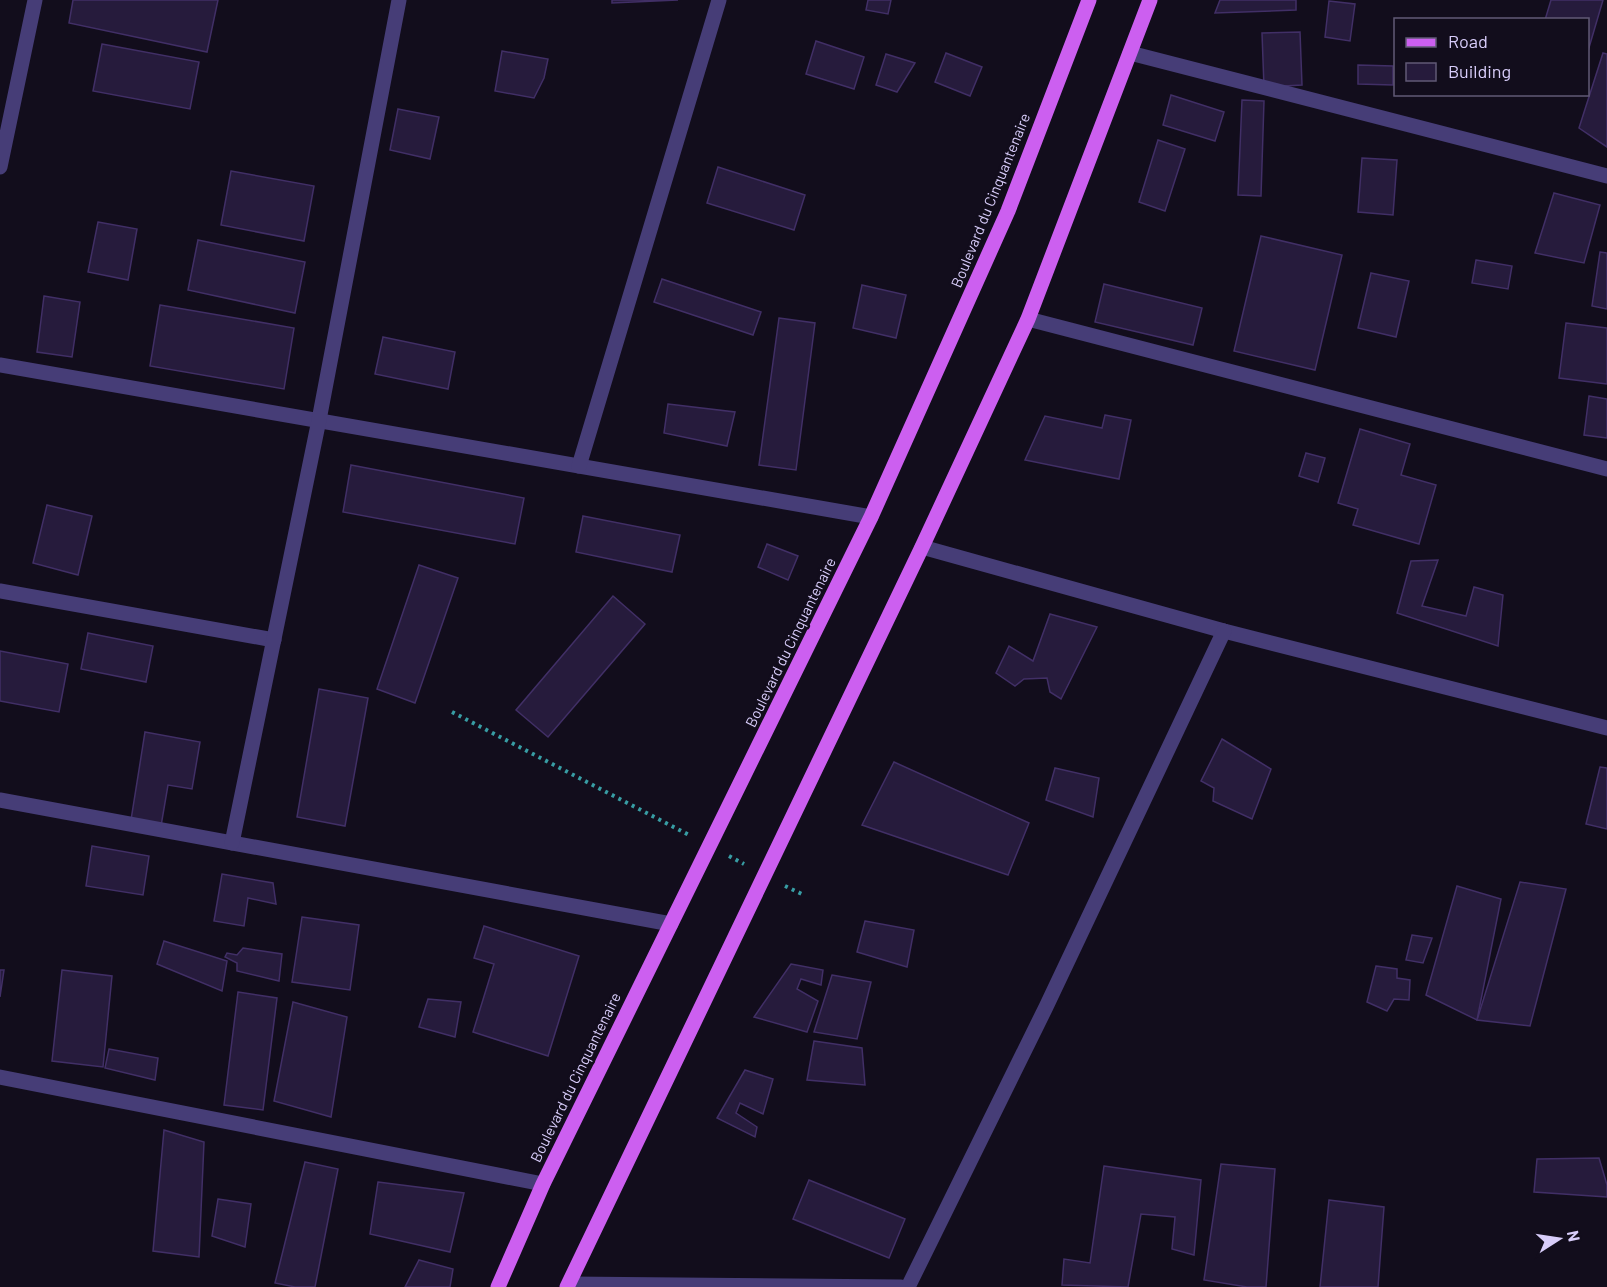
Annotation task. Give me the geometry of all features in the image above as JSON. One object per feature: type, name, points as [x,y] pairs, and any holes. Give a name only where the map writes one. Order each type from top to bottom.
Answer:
[{"type":"main road","name":"Boulevard du Cinquantenaire","points":[[498,1287],[543,1184],[872,517],[1008,211],[1089,0]]},
{"type":"main road","points":[[568,1285],[763,874],[922,547],[1028,319],[1150,0]]},
{"type":"street","points":[[0,167],[35,0]]},
{"type":"street","points":[[232,843],[318,420],[399,0]]},
{"type":"street","points":[[579,466],[719,0]]},
{"type":"street","points":[[1130,53],[1607,176]]},
{"type":"street","points":[[1028,319],[1607,469]]},
{"type":"street","points":[[0,364],[872,517]]},
{"type":"street","points":[[922,547],[1224,631],[1607,728]]},
{"type":"street","points":[[0,591],[274,640]]},
{"type":"street","points":[[908,1287],[1046,1007],[1224,631]]},
{"type":"street","points":[[0,800],[671,924]]},
{"type":"street","points":[[0,1077],[543,1184]]},
{"type":"street","points":[[568,1285],[901,1287]]},
{"type":"path","points":[[452,712],[804,895]]},
{"type":"building","points":[[73,0],[218,0],[207,52],[69,23]]},
{"type":"building","points":[[612,0],[678,0],[612,3]]},
{"type":"building","points":[[868,0],[891,0],[888,14],[866,10]]},
{"type":"building","points":[[1220,0],[1296,0],[1296,10],[1215,13]]},
{"type":"building","points":[[1551,0],[1603,0],[1589,48],[1589,18],[1546,18]]},
{"type":"building","points":[[1329,1],[1355,4],[1350,41],[1325,37]]},
{"type":"building","points":[[1300,32],[1302,85],[1264,87],[1262,33]]},
{"type":"building","points":[[816,41],[864,57],[854,89],[806,74]]},
{"type":"building","points":[[102,44],[199,62],[190,109],[93,91]]},
{"type":"building","points":[[502,51],[548,59],[544,78],[534,98],[495,91]]},
{"type":"building","points":[[946,53],[982,67],[970,96],[935,82]]},
{"type":"building","points":[[1603,53],[1607,54],[1607,147],[1579,128]]},
{"type":"building","points":[[886,54],[915,63],[897,92],[876,85]]},
{"type":"building","points":[[1358,65],[1393,66],[1393,85],[1358,84]]},
{"type":"building","points":[[1171,95],[1224,112],[1215,141],[1163,125]]},
{"type":"building","points":[[1242,100],[1264,101],[1261,196],[1238,195]]},
{"type":"building","points":[[398,109],[439,117],[430,159],[390,150]]},
{"type":"building","points":[[1158,140],[1185,149],[1165,211],[1139,202]]},
{"type":"building","points":[[1362,158],[1397,160],[1393,215],[1358,212]]},
{"type":"building","points":[[718,167],[805,195],[794,230],[707,203]]},
{"type":"building","points":[[231,171],[314,186],[304,241],[221,225]]},
{"type":"building","points":[[1554,193],[1600,205],[1584,263],[1535,253]]},
{"type":"building","points":[[98,222],[137,229],[128,280],[88,272]]},
{"type":"building","points":[[1261,236],[1342,255],[1315,370],[1234,351]]},
{"type":"building","points":[[198,240],[305,262],[295,313],[188,290]]},
{"type":"building","points":[[1600,252],[1607,253],[1607,309],[1592,306]]},
{"type":"building","points":[[1476,260],[1512,266],[1508,289],[1472,283]]},
{"type":"building","points":[[1371,273],[1409,281],[1396,337],[1358,328]]},
{"type":"building","points":[[662,279],[761,312],[753,335],[654,302]]},
{"type":"building","points":[[1104,284],[1202,308],[1193,345],[1095,322]]},
{"type":"building","points":[[862,285],[906,295],[896,338],[853,328]]},
{"type":"building","points":[[44,296],[80,302],[72,357],[37,352]]},
{"type":"building","points":[[160,305],[294,328],[284,389],[150,366]]},
{"type":"building","points":[[779,318],[815,323],[796,470],[759,465]]},
{"type":"building","points":[[1566,323],[1607,328],[1607,384],[1559,378]]},
{"type":"building","points":[[383,337],[455,352],[448,389],[375,374]]},
{"type":"building","points":[[1589,396],[1607,399],[1607,438],[1584,435]]},
{"type":"building","points":[[668,404],[735,412],[727,446],[664,433]]},
{"type":"building","points":[[1105,415],[1131,420],[1119,479],[1025,460],[1045,416],[1102,428]]},
{"type":"building","points":[[1360,429],[1410,444],[1401,475],[1436,485],[1419,544],[1353,525],[1358,509],[1338,503]]},
{"type":"building","points":[[1306,453],[1325,458],[1318,482],[1299,476]]},
{"type":"building","points":[[351,465],[524,498],[515,544],[343,512]]},
{"type":"building","points":[[47,505],[92,516],[78,575],[33,563]]},
{"type":"building","points":[[583,516],[680,535],[672,572],[576,552]]},
{"type":"building","points":[[767,544],[798,556],[788,580],[758,567]]},
{"type":"building","points":[[1438,560],[1422,606],[1466,616],[1474,587],[1503,595],[1498,646],[1397,613],[1411,561]]},
{"type":"building","points":[[419,565],[458,578],[415,703],[377,689]]},
{"type":"building","points":[[613,596],[645,624],[548,737],[516,710]]},
{"type":"building","points":[[1050,614],[1097,627],[1061,699],[1050,692],[1047,678],[1024,679],[1015,686],[996,673],[1009,646],[1033,661]]},
{"type":"building","points":[[88,633],[153,646],[146,682],[81,669]]},
{"type":"building","points":[[0,651],[68,664],[59,712],[0,701]]},
{"type":"building","points":[[319,689],[368,698],[345,826],[297,817]]},
{"type":"building","points":[[145,732],[200,742],[192,789],[168,785],[161,826],[131,820]]},
{"type":"building","points":[[1222,739],[1271,769],[1252,819],[1213,801],[1214,788],[1201,781]]},
{"type":"building","points":[[894,762],[1029,823],[1008,875],[862,825]]},
{"type":"building","points":[[1600,767],[1607,768],[1607,829],[1586,824]]},
{"type":"building","points":[[1055,768],[1099,778],[1093,817],[1046,800]]},
{"type":"building","points":[[92,846],[149,856],[143,895],[86,886]]},
{"type":"building","points":[[222,874],[273,883],[276,904],[248,898],[244,926],[214,921]]},
{"type":"building","points":[[1520,882],[1566,889],[1530,1026],[1477,1020]]},
{"type":"building","points":[[1457,886],[1501,899],[1477,1020],[1426,995]]},
{"type":"building","points":[[302,917],[359,925],[350,990],[292,982]]},
{"type":"building","points":[[865,921],[914,930],[907,967],[857,952]]},
{"type":"building","points":[[484,926],[579,956],[548,1056],[473,1032],[494,964],[474,958]]},
{"type":"building","points":[[1412,935],[1432,938],[1423,963],[1406,960]]},
{"type":"building","points":[[164,941],[227,961],[222,991],[157,964]]},
{"type":"building","points":[[243,948],[282,954],[279,981],[237,971],[237,963],[225,957],[227,953],[237,955]]},
{"type":"building","points":[[791,964],[823,970],[821,985],[801,979],[797,989],[818,1001],[807,1032],[754,1017]]},
{"type":"building","points":[[1376,966],[1397,969],[1397,978],[1410,980],[1409,1000],[1394,999],[1387,1011],[1367,1002]]},
{"type":"building","points":[[0,970],[4,970],[0,997]]},
{"type":"building","points":[[62,970],[112,976],[103,1067],[52,1061]]},
{"type":"building","points":[[832,975],[871,982],[857,1039],[814,1032]]},
{"type":"building","points":[[238,992],[277,998],[263,1110],[224,1105]]},
{"type":"building","points":[[428,999],[461,1002],[455,1037],[419,1027]]},
{"type":"building","points":[[293,1002],[347,1017],[331,1117],[274,1101]]},
{"type":"building","points":[[814,1041],[862,1048],[865,1085],[807,1080]]},
{"type":"building","points":[[109,1049],[158,1058],[155,1080],[105,1068]]},
{"type":"building","points":[[745,1070],[773,1079],[763,1114],[740,1103],[736,1113],[757,1127],[755,1137],[717,1118]]},
{"type":"building","points":[[164,1130],[204,1142],[199,1257],[153,1251]]},
{"type":"building","points":[[1599,1158],[1607,1185],[1607,1197],[1534,1192],[1537,1159]]},
{"type":"building","points":[[305,1162],[338,1169],[315,1287],[295,1287],[275,1283]]},
{"type":"building","points":[[1221,1164],[1275,1169],[1266,1287],[1247,1287],[1204,1280]]},
{"type":"building","points":[[1104,1166],[1201,1180],[1194,1255],[1172,1249],[1175,1217],[1141,1214],[1128,1287],[1062,1285],[1064,1259],[1090,1263]]},
{"type":"building","points":[[809,1180],[905,1219],[889,1258],[793,1219]]},
{"type":"building","points":[[378,1182],[464,1193],[450,1252],[370,1234]]},
{"type":"building","points":[[218,1199],[251,1204],[245,1247],[212,1236]]},
{"type":"building","points":[[1329,1200],[1384,1207],[1378,1287],[1320,1287]]},
{"type":"building","points":[[419,1260],[453,1269],[450,1287],[405,1287]]}]
